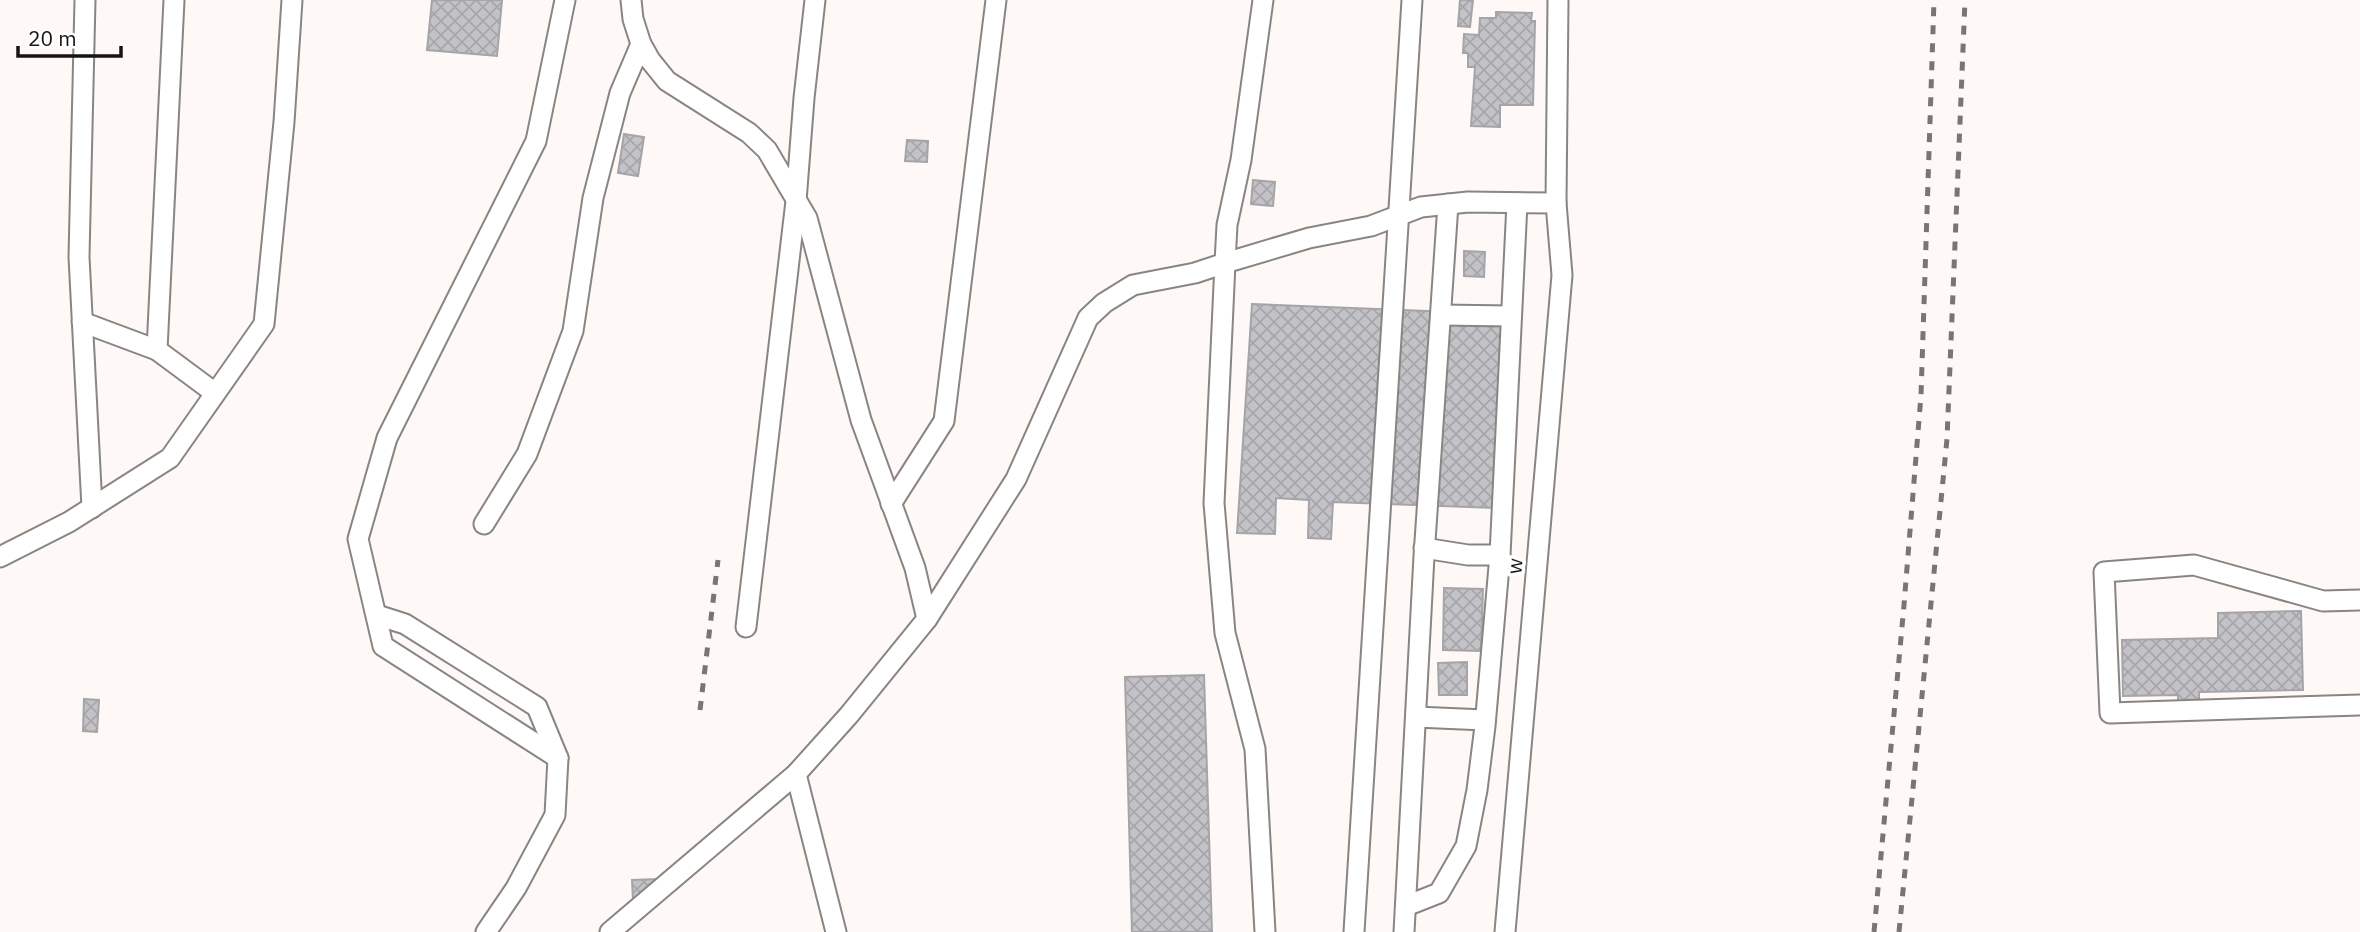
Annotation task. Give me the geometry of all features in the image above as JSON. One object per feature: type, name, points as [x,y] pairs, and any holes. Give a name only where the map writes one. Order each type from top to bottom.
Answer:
[{"type":"lane","points":[[85,0],[79,257],[92,508]]},
{"type":"lane","points":[[157,350],[174,0]]},
{"type":"lane","points":[[0,557],[69,523],[170,458],[264,324],[284,122],[292,0]]},
{"type":"lane","points":[[558,758],[383,646],[358,539],[387,438],[536,141],[565,0]]},
{"type":"lane","points":[[631,0],[640,44],[650,60],[667,80],[749,133],[767,150],[807,218],[861,421],[915,568],[927,619]]},
{"type":"lane","points":[[746,626],[796,201],[815,0]]},
{"type":"lane","points":[[891,504],[944,421],[996,0]]},
{"type":"lane","points":[[1262,0],[1241,160],[1227,225],[1214,503],[1225,633],[1255,749],[1265,932]]},
{"type":"lane","points":[[1354,932],[1412,0]]},
{"type":"lane","name":"w","points":[[1505,932],[1562,275],[1556,203],[1558,0]]},
{"type":"lane","points":[[484,524],[527,454],[573,331],[593,198],[620,93],[640,44]]},
{"type":"lane","points":[[610,932],[796,775],[927,619],[1016,480],[1088,318],[1104,303],[1133,285],[1195,274],[1309,238],[1371,226],[1421,207],[1468,202],[1556,203]]},
{"type":"lane","points":[[1406,906],[1439,893],[1466,845],[1477,790],[1500,555],[1517,203]]},
{"type":"lane","points":[[1404,932],[1424,548],[1448,204]]},
{"type":"lane","points":[[1441,315],[1511,316]]},
{"type":"lane","points":[[82,322],[157,350],[215,393]]},
{"type":"lane","points":[[1424,548],[1468,555],[1500,555]]},
{"type":"lane","points":[[2360,600],[2323,601],[2194,565],[2104,572],[2110,713],[2360,705]]},
{"type":"lane","points":[[377,615],[405,624],[537,707],[558,758],[555,815],[516,888],[486,932]]},
{"type":"lane","points":[[1416,717],[1485,720]]},
{"type":"lane","points":[[796,775],[836,932]]},
{"type":"building","points":[[432,0],[502,0],[497,56],[427,50]]},
{"type":"building","points":[[1460,0],[1473,0],[1470,27],[1458,26]]},
{"type":"building","points":[[1496,12],[1532,13],[1531,21],[1535,21],[1533,105],[1500,105],[1500,127],[1471,126],[1475,67],[1468,67],[1468,53],[1463,53],[1464,34],[1479,35],[1480,18],[1496,18]]},
{"type":"building","points":[[624,134],[644,137],[638,176],[618,173]]},
{"type":"building","points":[[907,140],[928,141],[927,162],[905,161]]},
{"type":"building","points":[[1253,180],[1275,182],[1273,206],[1251,204]]},
{"type":"building","points":[[1464,251],[1485,252],[1484,277],[1464,276]]},
{"type":"building","points":[[1252,304],[1502,314],[1494,508],[1333,502],[1331,539],[1308,538],[1309,500],[1276,498],[1275,534],[1237,533]]},
{"type":"building","points":[[1444,588],[1483,589],[1481,651],[1443,650]]},
{"type":"building","points":[[2301,611],[2303,690],[2199,692],[2199,702],[2178,703],[2178,695],[2123,696],[2122,640],[2218,638],[2218,613]]},
{"type":"building","points":[[1467,662],[1467,695],[1439,695],[1438,663]]},
{"type":"building","points":[[1204,675],[1212,932],[1132,932],[1125,677]]},
{"type":"building","points":[[84,699],[99,700],[97,732],[83,731]]},
{"type":"building","points":[[657,879],[658,900],[633,901],[632,880]]},
{"type":"railway","points":[[1874,932],[1921,395],[1934,0]]},
{"type":"railway","points":[[1899,932],[1947,439],[1965,0]]},
{"type":"railway","points":[[700,710],[718,560]]}]
